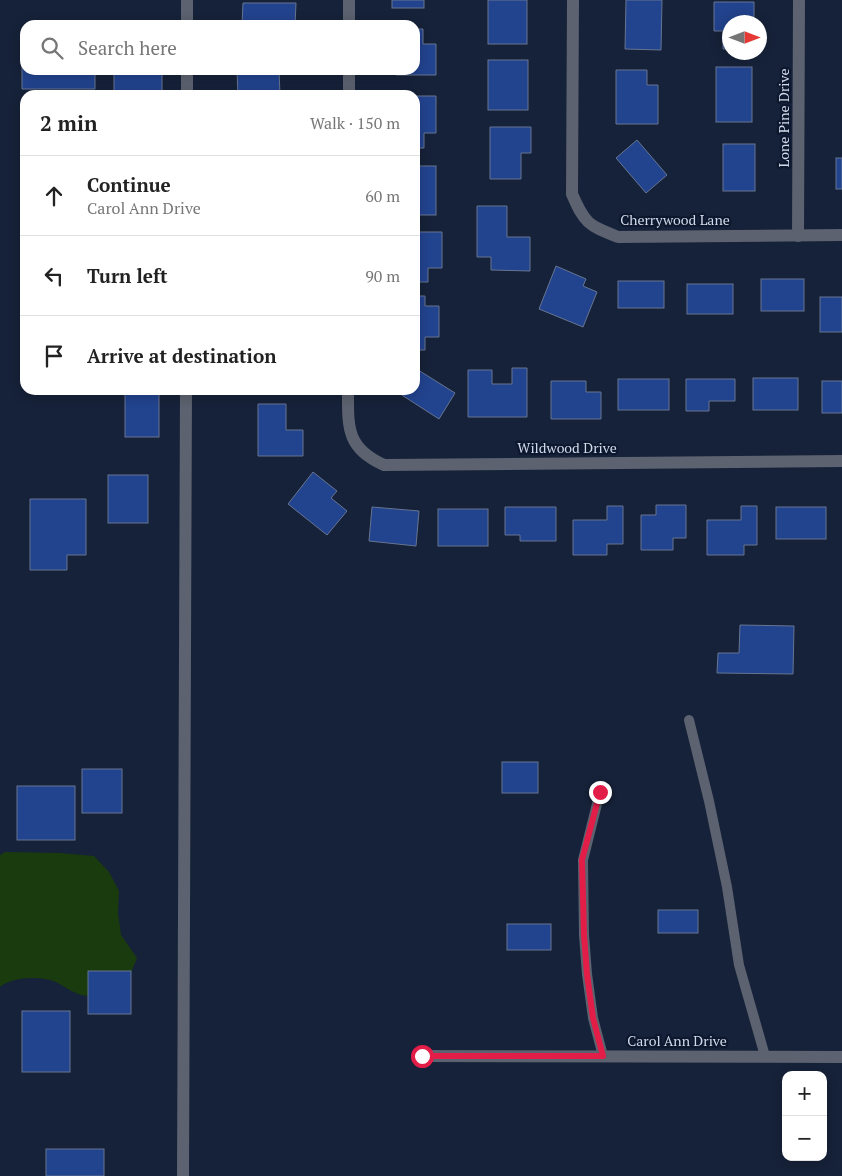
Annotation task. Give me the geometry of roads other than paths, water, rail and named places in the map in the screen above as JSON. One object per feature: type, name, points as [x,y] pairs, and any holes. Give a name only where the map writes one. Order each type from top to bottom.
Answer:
[{"type":"street","points":[[187,0],[187,20]]},
{"type":"street","points":[[349,0],[349,20]]},
{"type":"street","name":"Cherrywood Lane","points":[[573,0],[572,194],[582,216],[595,228],[618,237],[842,235]]},
{"type":"street","name":"Lone Pine Drive","points":[[798,236],[799,0]]},
{"type":"street","points":[[187,75],[187,90]]},
{"type":"street","points":[[348,90],[349,75]]},
{"type":"street","points":[[182,1176],[186,395]]},
{"type":"street","name":"Wildwood Drive","points":[[348,395],[348,423],[357,446],[368,458],[384,465],[842,461]]},
{"type":"street","name":"Carol Ann Drive","points":[[422,1056],[842,1056]]},
{"type":"lane","points":[[689,720],[709,801],[727,887],[739,965],[765,1056]]},
{"type":"lane","points":[[600,792],[582,860],[587,974],[593,1018],[603,1056]]}]
